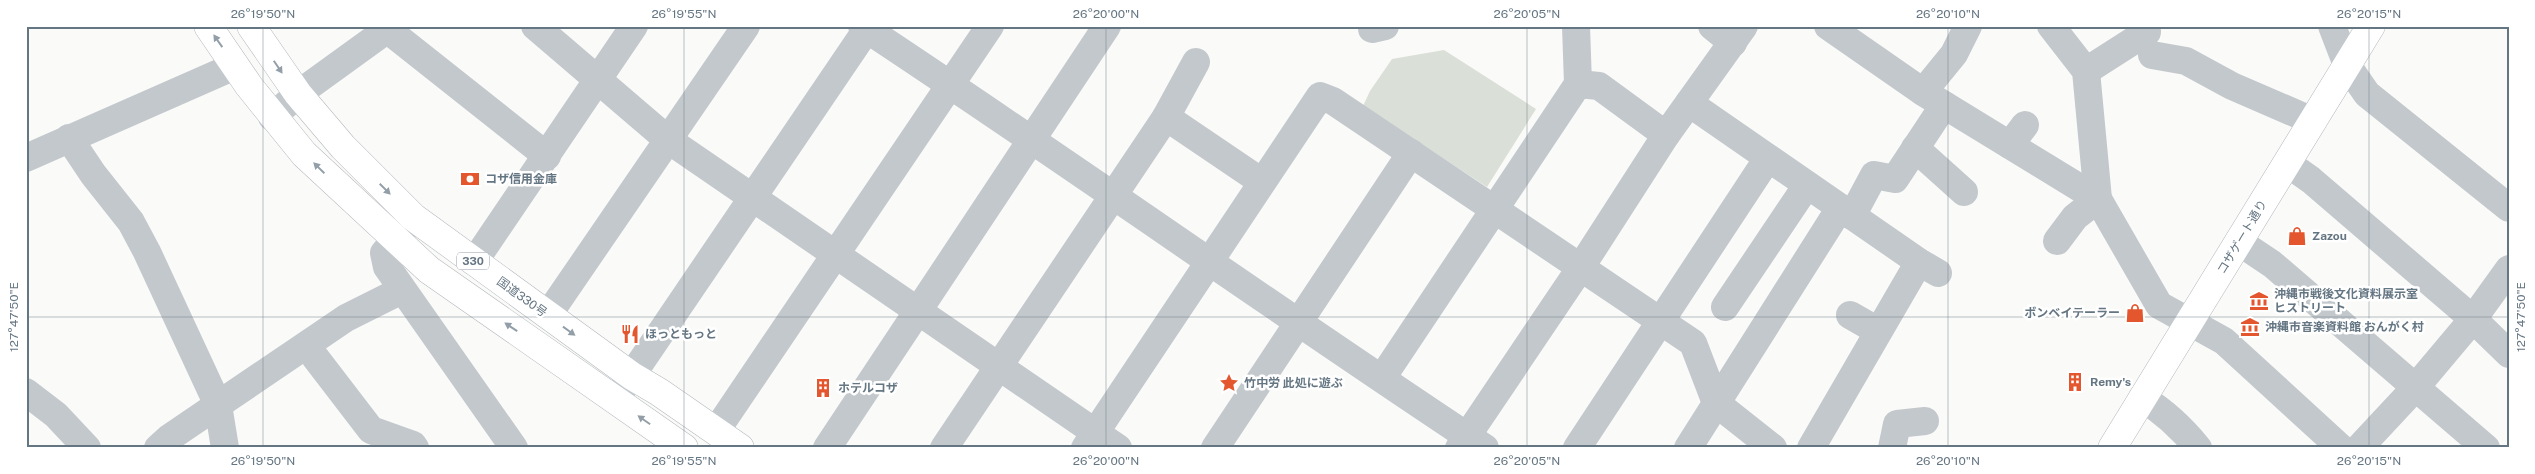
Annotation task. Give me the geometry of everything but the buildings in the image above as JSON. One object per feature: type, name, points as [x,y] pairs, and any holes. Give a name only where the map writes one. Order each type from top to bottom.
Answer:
[{"type":"main road","name":"330","points":[[208,26],[272,117],[304,154],[429,270],[588,379],[684,448]]},
{"type":"main road","name":"国道330号","points":[[252,26],[298,94],[342,147],[413,217],[632,376],[659,392],[740,448]]},
{"type":"main road","name":"コザゲート通り","points":[[2112,448],[2371,26]]},
{"type":"street","points":[[534,26],[667,139],[997,367],[1090,440],[1118,448]]},
{"type":"street","points":[[474,262],[634,26]]},
{"type":"street","points":[[548,315],[746,26]]},
{"type":"street","points":[[716,431],[833,255],[990,26]]},
{"type":"street","points":[[827,448],[1107,26]]},
{"type":"street","points":[[1382,378],[1578,84],[1576,26]]},
{"type":"street","points":[[1828,26],[1934,98],[2018,135],[2098,199],[2159,305],[2224,340],[2358,447],[2415,388],[2473,319],[2509,269]]},
{"type":"street","points":[[1688,448],[1716,403],[1846,212],[1874,175],[1895,179],[1912,164],[1934,98],[1968,26]]},
{"type":"street","points":[[2051,26],[2086,71],[2098,199]]},
{"type":"street","points":[[2332,26],[2347,65],[2367,94],[2509,208]]},
{"type":"street","points":[[616,400],[704,266],[752,199],[866,27],[949,86],[1032,139],[1208,262],[1382,378],[1471,444],[1581,267],[1666,135],[1689,103],[1730,32]]},
{"type":"street","points":[[272,117],[298,94],[390,28],[547,156]]},
{"type":"street","points":[[2086,71],[2150,44],[2232,86],[2313,121]]},
{"type":"street","points":[[944,448],[1166,117],[1196,62]]},
{"type":"street","points":[[26,158],[236,66]]},
{"type":"street","points":[[1578,84],[1599,86],[1666,135]]},
{"type":"street","points":[[1090,440],[1320,96],[1333,102],[1496,209],[1693,343],[1716,403],[1773,448]]},
{"type":"street","points":[[1689,103],[1928,268],[1878,331],[1811,448]]},
{"type":"street","points":[[1166,117],[1262,182]]},
{"type":"street","points":[[69,138],[135,229],[218,405],[225,448]]},
{"type":"street","points":[[1215,448],[1410,153]]},
{"type":"street","points":[[1577,448],[1768,158]]},
{"type":"street","points":[[1912,164],[1964,192]]},
{"type":"street","points":[[2287,164],[2311,180],[2473,319],[2509,354]]},
{"type":"street","points":[[1725,307],[1806,185]]},
{"type":"street","points":[[2057,240],[2075,217],[2098,199]]},
{"type":"street","points":[[413,217],[397,240],[384,253],[387,267],[514,448]]},
{"type":"street","points":[[2239,242],[2272,264],[2486,448]]},
{"type":"street","points":[[158,448],[169,438],[346,318],[402,290]]},
{"type":"street","points":[[1850,315],[1878,331]]},
{"type":"street","points":[[315,358],[371,430],[414,445],[415,448]]},
{"type":"street","points":[[26,392],[56,415],[87,448]]},
{"type":"street","points":[[2142,398],[2170,416],[2198,448]]},
{"type":"street","points":[[1892,448],[1897,424],[1925,421]]},
{"type":"shaded area","points":[[1444,50],[1536,109],[1487,187],[1363,106],[1370,91],[1392,59]]},
{"type":"place","name":"コザ信用金庫","points":[[470,179]]},
{"type":"place","name":"Zazou","points":[[2297,236]]},
{"type":"place","name":"沖縄市戦後文化資料展示室 ヒストリート","points":[[2259,301]]},
{"type":"place","name":"ボンベイテーラー","points":[[2135,313]]},
{"type":"place","name":"沖縄市音楽資料館 おんがく村","points":[[2250,327]]},
{"type":"place","name":"ほっともっと","points":[[630,334]]},
{"type":"place","name":"Remy's","points":[[2075,382]]},
{"type":"place","name":"竹中労 此処に遊ぶ","points":[[1229,383]]},
{"type":"place","name":"ホテルコザ","points":[[823,388]]}]
